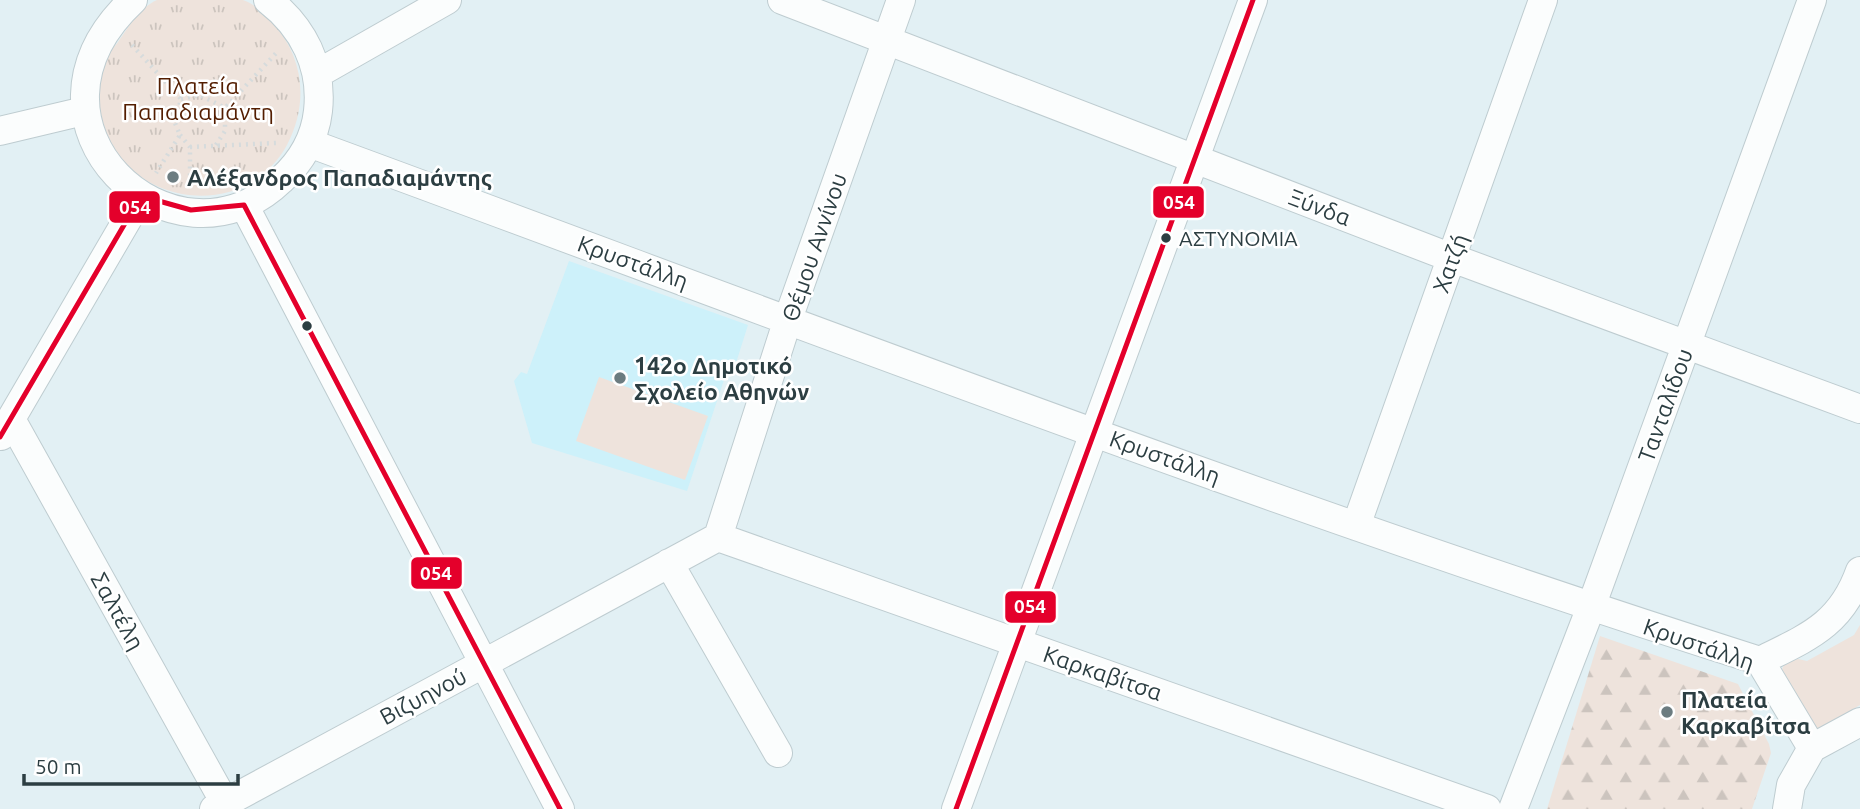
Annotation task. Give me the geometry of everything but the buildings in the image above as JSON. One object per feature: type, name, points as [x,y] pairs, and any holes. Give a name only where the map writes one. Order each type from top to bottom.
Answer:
[{"type":"street","points":[[133,0],[110,21],[94,48],[88,69],[84,111],[91,137],[103,160],[120,181],[141,196],[173,210],[209,212],[244,205],[271,191],[293,169],[309,143],[317,121],[317,74],[306,43],[287,15],[268,0]]},
{"type":"street","points":[[317,74],[447,0]]},
{"type":"street","name":"Ξύνδα","points":[[782,0],[1452,258],[1860,409]]},
{"type":"street","name":"Θέμου Αννίνου","points":[[719,537],[788,319],[901,0]]},
{"type":"street","points":[[956,809],[1253,0]]},
{"type":"street","name":"Χατζή","points":[[1356,526],[1543,0]]},
{"type":"street","name":"Τανταλίδου","points":[[1513,809],[1591,607],[1812,0]]},
{"type":"street","points":[[0,131],[84,111]]},
{"type":"street","name":"Κρυστάλλη","points":[[309,143],[1356,526],[1591,607],[1760,661],[1812,748]]},
{"type":"street","points":[[5,428],[141,196]]},
{"type":"street","points":[[244,205],[560,809]]},
{"type":"street","name":"Σαλτέλη","points":[[5,428],[219,806]]},
{"type":"street","name":"Βιζυηνού","points":[[219,806],[719,537]]},
{"type":"street","name":"Καρκαβίτσα","points":[[719,537],[1487,809]]},
{"type":"street","points":[[669,563],[778,753]]},
{"type":"street","points":[[1760,661],[1820,631],[1852,593],[1860,572]]},
{"type":"street","points":[[1787,809],[1791,785],[1812,748],[1860,722]]},
{"type":"path","points":[[110,21],[181,99]]},
{"type":"path","points":[[216,145],[225,131],[225,108],[298,30]]},
{"type":"path","points":[[181,99],[200,95],[225,108]]},
{"type":"path","points":[[181,99],[175,124],[190,147],[191,211]]},
{"type":"path","points":[[141,196],[180,135]]},
{"type":"path","points":[[190,147],[309,143]]},
{"type":"shaded area","name":"142ο Δημοτικό Σχολείο Αθηνών","points":[[569,261],[748,325],[736,363],[728,368],[687,491],[532,443],[514,381],[521,372],[527,374]]},
{"type":"green space","name":"Πλατεία Παπαδιαμάντη","points":[[157,0],[243,0],[255,6],[269,19],[291,50],[300,81],[294,129],[287,145],[265,173],[237,189],[206,196],[174,192],[145,180],[121,159],[105,130],[99,94],[99,67],[135,18]]},
{"type":"green space","points":[[599,377],[708,416],[685,480],[576,441]]},
{"type":"green space","points":[[1860,625],[1860,705],[1816,733],[1782,669],[1785,663],[1798,659],[1807,661],[1854,635]]},
{"type":"green space","name":"Πλατεία Καρκαβίτσα","points":[[1600,636],[1738,684],[1771,753],[1752,809],[1547,809]]},
{"type":"transit line","name":"054","points":[[956,809],[1253,0]]},
{"type":"transit line","name":"054","points":[[0,437],[141,196],[191,210],[244,205],[560,809]]},
{"type":"place","name":"Αλέξανδρος Παπαδιαμάντης","points":[[173,177]]},
{"type":"place","name":"ΑΣΤΥΝΟΜΙΑ","points":[[1166,238]]},
{"type":"place","name":"142ο Δημοτικό Σχολείο Αθηνών","points":[[620,378]]},
{"type":"place","name":"Πλατεία Καρκαβίτσα","points":[[1667,712]]}]
